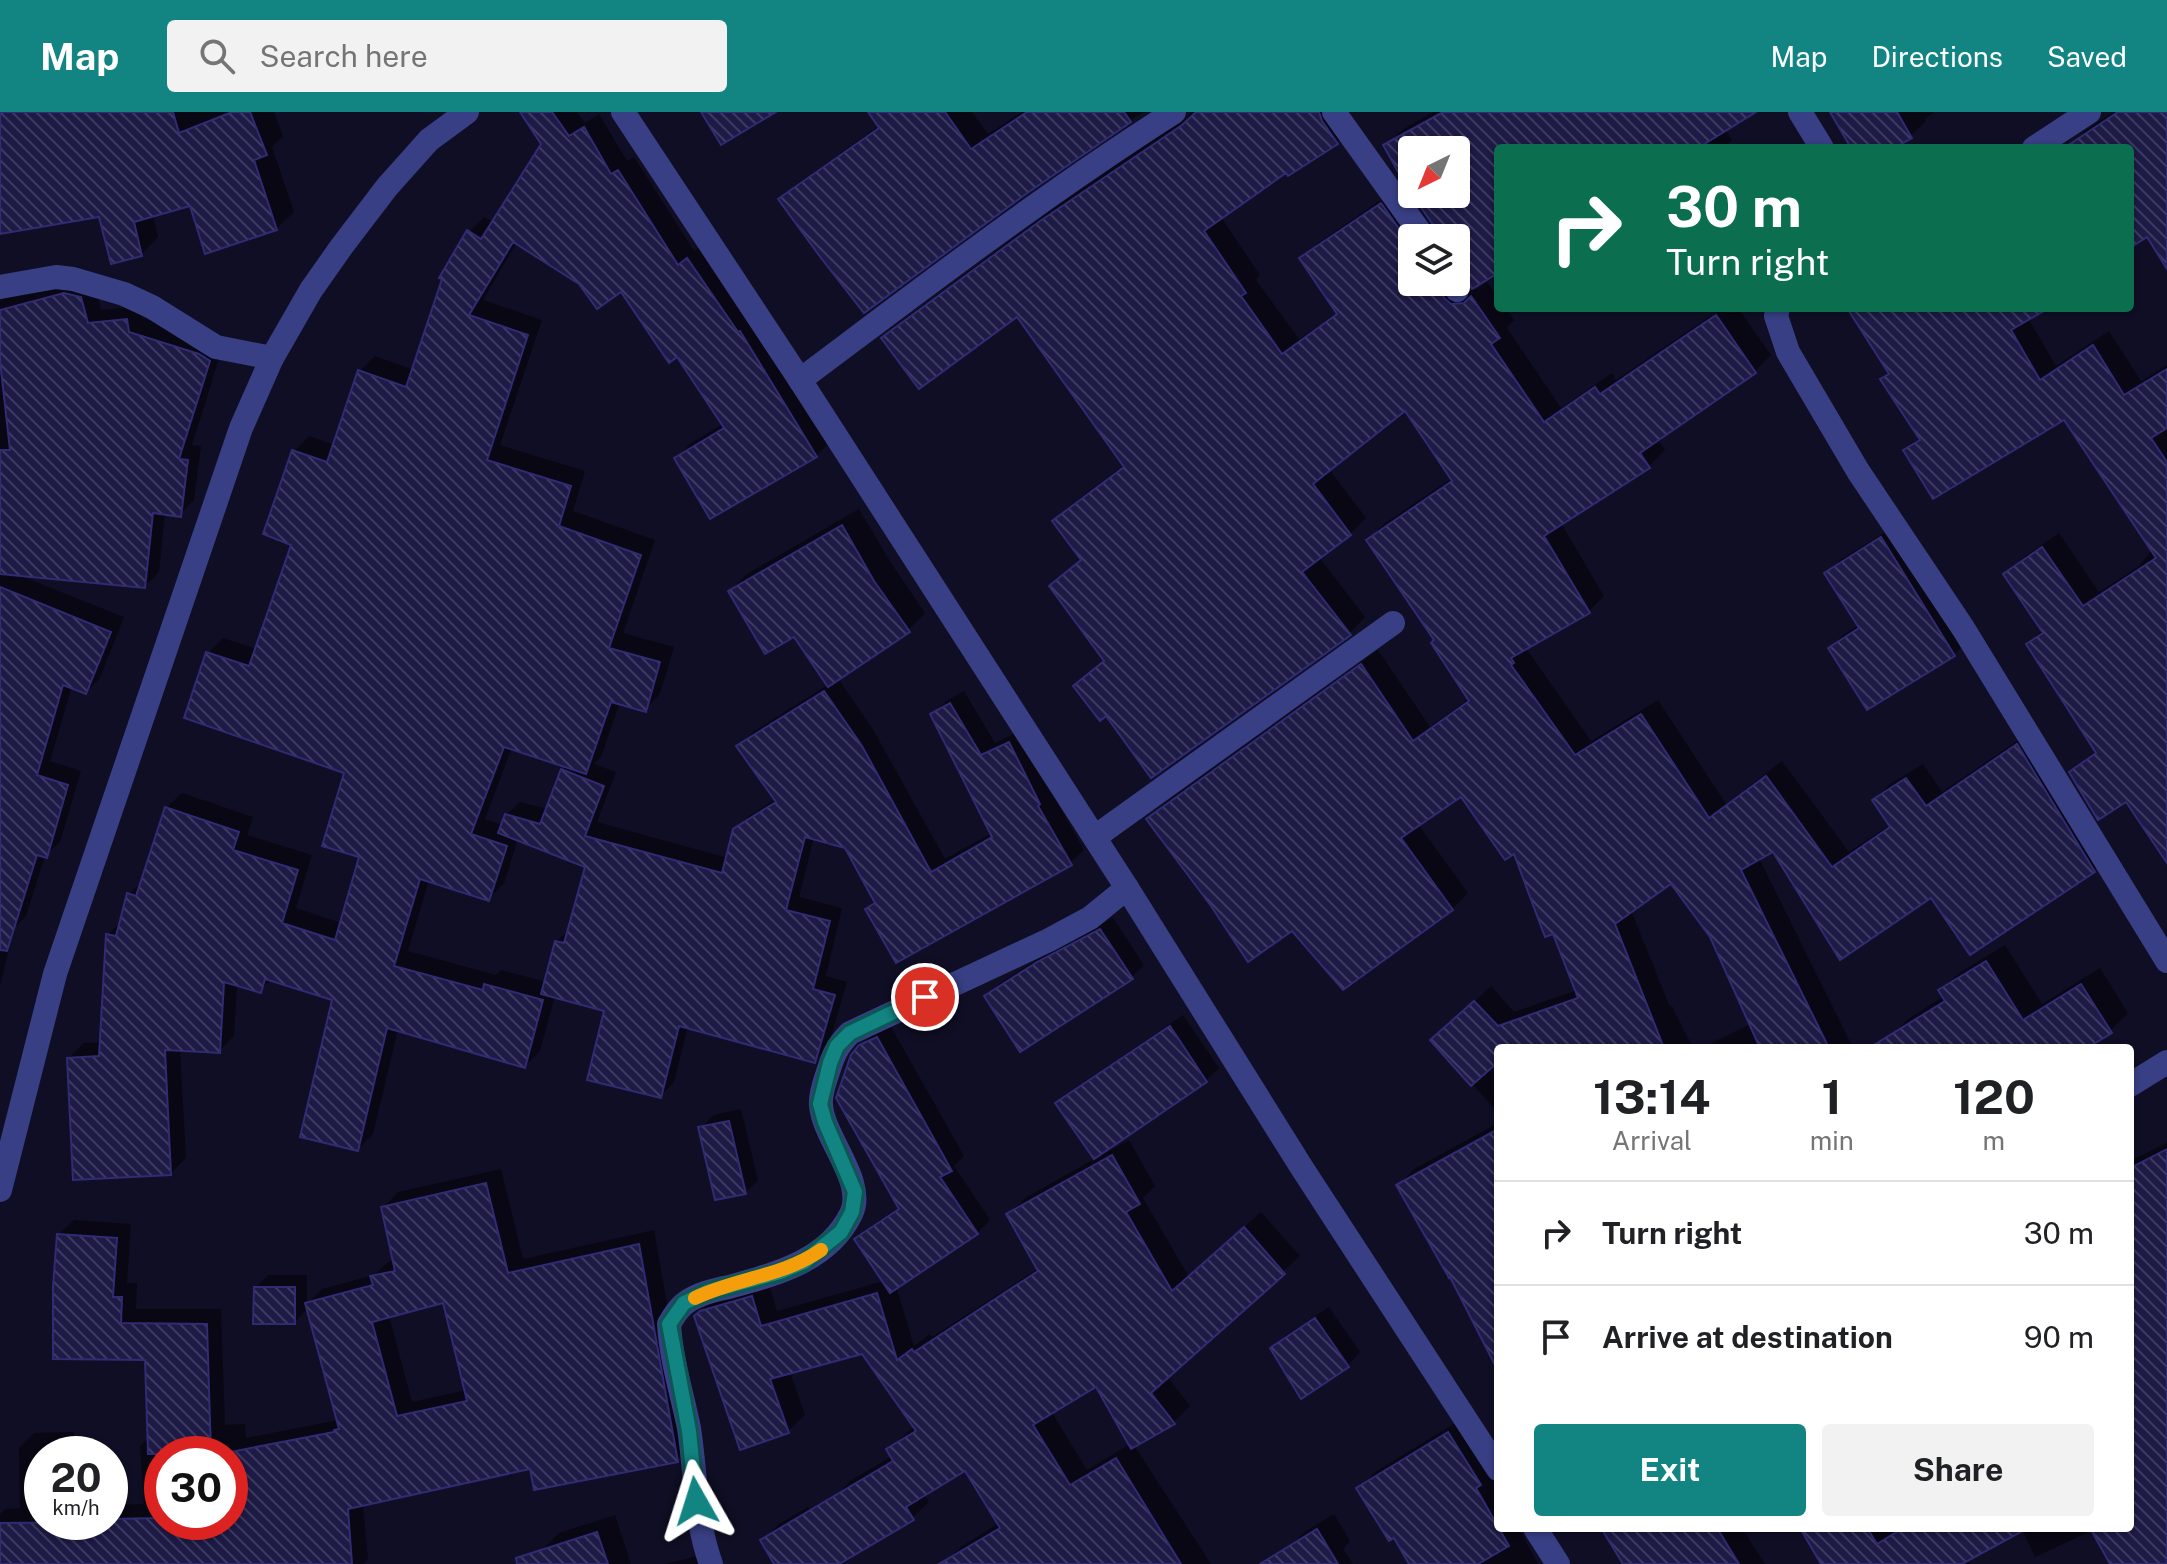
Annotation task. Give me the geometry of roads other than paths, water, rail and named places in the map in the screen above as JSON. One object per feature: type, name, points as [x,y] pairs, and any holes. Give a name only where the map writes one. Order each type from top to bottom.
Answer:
[{"type":"street","points":[[0,1190],[55,974],[241,428],[272,358],[311,290],[387,187],[429,140],[467,112]]},
{"type":"street","points":[[623,112],[1095,837],[1310,1181],[1494,1463]]},
{"type":"street","points":[[800,380],[986,241],[1112,151],[1174,112]]},
{"type":"street","points":[[1334,112],[1414,224]]},
{"type":"street","points":[[1800,112],[1820,144]]},
{"type":"street","points":[[2040,144],[2089,112]]},
{"type":"street","points":[[0,287],[56,277],[73,279],[124,294],[152,307],[216,347],[272,358]]},
{"type":"street","points":[[1777,312],[1788,352],[1858,471],[1963,628],[2167,961]]},
{"type":"street","points":[[1095,837],[1393,623]]},
{"type":"street","points":[[711,1564],[696,1501],[689,1431],[669,1324],[684,1303],[707,1292],[780,1272],[804,1262],[841,1232],[852,1212],[855,1192],[820,1104],[837,1046],[850,1033],[1090,918],[1127,888]]},
{"type":"street","points":[[2134,1083],[2167,1062]]},
{"type":"street","points":[[1538,1532],[1558,1564]]}]
